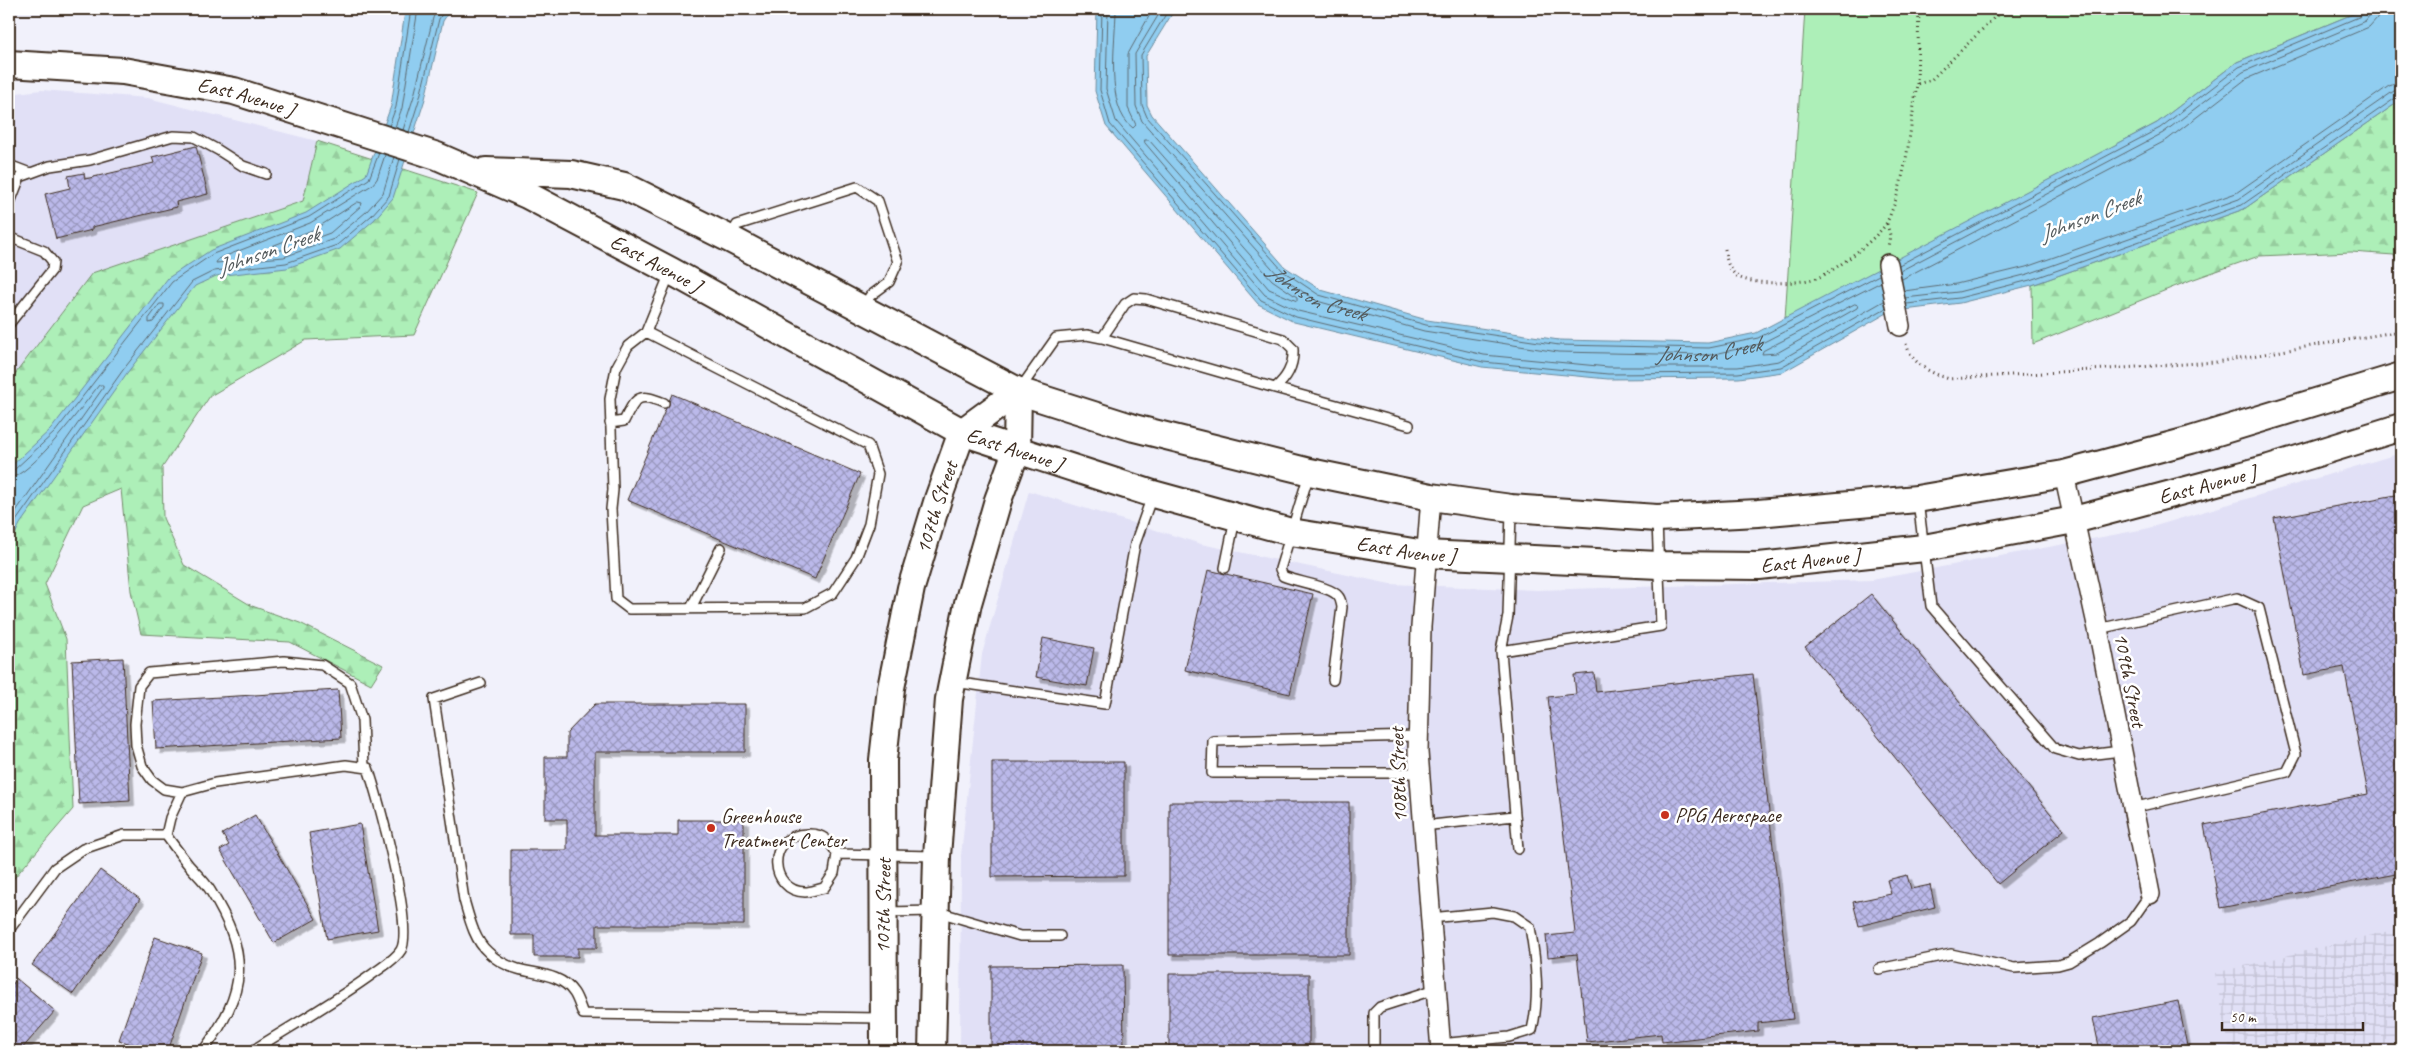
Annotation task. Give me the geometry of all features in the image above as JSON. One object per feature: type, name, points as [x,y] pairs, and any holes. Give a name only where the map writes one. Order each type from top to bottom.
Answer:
[{"type":"street","name":"East Avenue J","points":[[9,64],[123,71],[234,92],[436,156],[475,171],[527,195],[671,271],[962,432],[1153,494],[1236,515],[1291,532],[1425,554],[1659,565],[1759,566],[1924,548],[2074,520],[2269,468],[2401,427]]},
{"type":"street","name":"East Avenue J","points":[[475,171],[571,174],[624,186],[730,239],[1018,391],[1134,428],[1310,472],[1431,497],[1511,508],[1657,518],[1758,513],[1917,499],[2064,474],[2191,440],[2401,376]]},
{"type":"street","points":[[1888,264],[1900,326]]},
{"type":"street","points":[[962,432],[1018,391]]},
{"type":"street","points":[[932,1051],[937,856],[949,708],[968,603],[998,500],[1017,449],[1018,391]]},
{"type":"street","name":"107th Street","points":[[884,1051],[883,760],[891,688],[912,588],[938,499],[962,432]]},
{"type":"street","name":"109th Street","points":[[2064,474],[2098,628],[2150,894]]},
{"type":"street","name":"108th Street","points":[[1431,497],[1425,554],[1418,736],[1419,773],[1441,1047]]},
{"type":"lane","points":[[9,205],[20,177],[50,166],[90,160],[173,136],[194,137],[243,166],[266,174]]},
{"type":"lane","points":[[9,165],[30,173]]},
{"type":"lane","points":[[730,239],[737,225],[857,187],[878,201],[898,262],[889,282],[870,296],[863,309]]},
{"type":"lane","points":[[9,237],[44,251],[53,262],[52,270],[9,324]]},
{"type":"lane","points":[[646,332],[868,445],[878,474],[869,524],[856,558],[833,593],[805,608],[629,609],[616,600],[611,509],[613,490],[610,399],[616,368],[628,346],[646,332],[671,271]]},
{"type":"lane","points":[[1102,338],[1125,304],[1134,298],[1146,299],[1283,339],[1293,349],[1294,359],[1284,380],[1275,388]]},
{"type":"lane","points":[[1018,391],[1056,338],[1086,335],[1409,425]]},
{"type":"lane","points":[[610,424],[624,421],[634,402],[639,398],[647,396],[664,403]]},
{"type":"lane","points":[[1310,472],[1280,568],[1282,576],[1295,582],[1332,591],[1340,598],[1342,607],[1333,680]]},
{"type":"lane","points":[[954,682],[1105,704],[1135,544],[1153,494]]},
{"type":"lane","points":[[1917,499],[1931,606],[2055,748],[2079,756],[2121,751]]},
{"type":"lane","points":[[1511,508],[1508,616],[1501,651],[1518,849]]},
{"type":"lane","points":[[1225,568],[1236,515]]},
{"type":"lane","points":[[1501,651],[1661,626],[1657,518]]},
{"type":"lane","points":[[691,608],[721,548]]},
{"type":"lane","points":[[2098,628],[2237,598],[2259,608],[2296,754],[2287,772],[2132,808]]},
{"type":"lane","points":[[252,1051],[350,991],[400,951],[405,934],[378,796],[368,768],[346,765],[216,783],[182,792],[164,789],[152,780],[142,766],[136,745],[135,724],[139,686],[149,673],[284,661],[322,665],[350,683],[362,720],[364,767]]},
{"type":"lane","points":[[481,683],[434,698],[464,900],[473,930],[486,951],[517,969],[547,975],[559,980],[573,991],[583,1014],[884,1018]]},
{"type":"lane","points":[[1418,736],[1213,741],[1212,773],[1419,773]]},
{"type":"lane","points":[[166,836],[170,818],[182,792]]},
{"type":"lane","points":[[1423,826],[1514,816]]},
{"type":"lane","points":[[815,833],[829,840],[837,854],[834,873],[824,888],[804,892],[786,885],[778,870],[776,856],[784,841],[796,834],[815,833]]},
{"type":"lane","points":[[9,930],[55,868],[83,849],[124,835],[166,836],[209,888],[233,931],[239,963],[238,985],[232,1005],[203,1051]]},
{"type":"lane","points":[[837,854],[937,856]]},
{"type":"lane","points":[[1879,969],[1951,954],[2014,968],[2058,965],[2068,962],[2100,943],[2131,921],[2150,894]]},
{"type":"lane","points":[[883,912],[935,911],[1020,936],[1060,936]]},
{"type":"lane","points":[[1430,918],[1493,912],[1514,916],[1530,927],[1535,960],[1538,1008],[1532,1030],[1509,1037],[1441,1047]]},
{"type":"lane","points":[[1374,1051],[1374,1013],[1380,1007],[1436,989]]},
{"type":"path","points":[[1725,249],[1726,262],[1737,276],[1759,282],[1788,284],[1820,277],[1852,256],[1887,224],[1905,165],[1917,84],[1919,9]]},
{"type":"path","points":[[1917,84],[1931,80],[2003,9]]},
{"type":"path","points":[[1900,326],[1909,353],[1924,370],[1949,379],[2216,362],[2401,331]]},
{"type":"shaded area","points":[[41,90],[148,98],[317,141],[303,201],[92,273],[9,382],[9,94]]},
{"type":"shaded area","points":[[2401,453],[2401,1051],[960,1051],[961,856],[982,654],[1029,491],[1201,544],[1390,584],[1537,590],[1872,580],[2145,529]]},
{"type":"shaded area","points":[[2401,928],[2401,1051],[2230,1051],[2215,973]]},
{"type":"green space","points":[[1805,9],[2365,9],[2237,62],[2157,123],[1785,319]]},
{"type":"green space","points":[[2401,100],[2401,270],[2394,255],[2351,252],[2259,256],[2191,280],[2033,344],[2032,285],[2244,209]]},
{"type":"green space","points":[[317,141],[478,193],[414,335],[306,340],[210,396],[162,468],[163,518],[184,565],[252,606],[300,623],[383,665],[371,684],[290,642],[141,634],[131,591],[121,489],[83,505],[45,584],[66,639],[73,809],[9,884],[9,382],[92,273],[303,201]]},
{"type":"water","name":"Johnson Creek","points":[[408,9],[451,9],[443,21],[425,99],[393,198],[374,220],[340,249],[287,268],[216,276],[195,286],[127,373],[20,524],[9,547],[9,468],[51,429],[168,278],[211,250],[306,213],[366,175],[391,106],[405,12]]},
{"type":"water","name":"Johnson Creek","points":[[1097,9],[1175,9],[1146,56],[1147,105],[1152,115],[1285,267],[1321,290],[1427,320],[1559,340],[1708,343],[1756,333],[2157,123],[2237,62],[2365,9],[2401,9],[2401,100],[2244,209],[2032,285],[1960,303],[1889,312],[1783,372],[1739,378],[1608,379],[1482,367],[1294,322],[1258,304],[1106,126],[1095,91]]},
{"type":"building","points":[[196,146],[208,194],[176,202],[177,207],[92,227],[92,230],[56,239],[45,194],[70,188],[68,176],[84,173],[85,179],[154,163],[152,157]]},
{"type":"building","points":[[672,394],[860,474],[815,579],[627,500]]},
{"type":"building","points":[[2401,494],[2401,873],[2220,908],[2204,825],[2368,794],[2344,667],[2304,675],[2274,518]]},
{"type":"building","points":[[1208,570],[1313,594],[1290,694],[1185,670]]},
{"type":"building","points":[[1871,594],[2064,830],[1998,884],[1805,647]]},
{"type":"building","points":[[1043,638],[1094,648],[1087,686],[1036,677]]},
{"type":"building","points":[[123,658],[130,801],[79,804],[72,661]]},
{"type":"building","name":"PPG Aerospace","points":[[1594,673],[1596,692],[1753,674],[1793,1019],[1758,1023],[1758,1031],[1662,1042],[1661,1034],[1587,1042],[1577,954],[1548,957],[1546,936],[1575,933],[1548,697],[1576,694],[1574,675]]},
{"type":"building","points":[[338,690],[341,738],[156,749],[153,701]]},
{"type":"building","name":"Greenhouse Treatment Center","points":[[595,704],[745,704],[745,752],[595,752],[595,835],[678,835],[678,820],[744,820],[744,925],[597,925],[597,948],[578,948],[578,957],[534,957],[534,935],[511,935],[511,850],[567,850],[567,819],[545,819],[545,757],[567,757],[567,733]]},
{"type":"building","points":[[992,762],[1124,762],[1124,876],[992,877]]},
{"type":"building","points":[[1169,802],[1349,802],[1349,955],[1169,955]]},
{"type":"building","points":[[255,815],[316,919],[274,943],[220,850],[229,845],[222,834]]},
{"type":"building","points":[[360,824],[378,930],[327,939],[309,833]]},
{"type":"building","points":[[100,870],[140,899],[73,994],[32,965]]},
{"type":"building","points":[[1907,875],[1911,889],[1930,885],[1935,907],[1859,926],[1853,902],[1891,894],[1887,880]]},
{"type":"building","points":[[155,937],[202,953],[168,1051],[152,1051],[119,1040]]},
{"type":"building","points":[[1123,965],[1124,1051],[991,1051],[991,966]]},
{"type":"building","points":[[1169,974],[1309,974],[1309,1051],[1169,1051]]},
{"type":"building","points":[[17,979],[55,1011],[20,1051],[9,1051],[9,988]]},
{"type":"building","points":[[2178,1001],[2188,1051],[2100,1051],[2093,1018]]},
{"type":"place","name":"PPG Aerospace","points":[[1665,815]]},
{"type":"place","name":"Greenhouse Treatment Center","points":[[711,828]]}]
